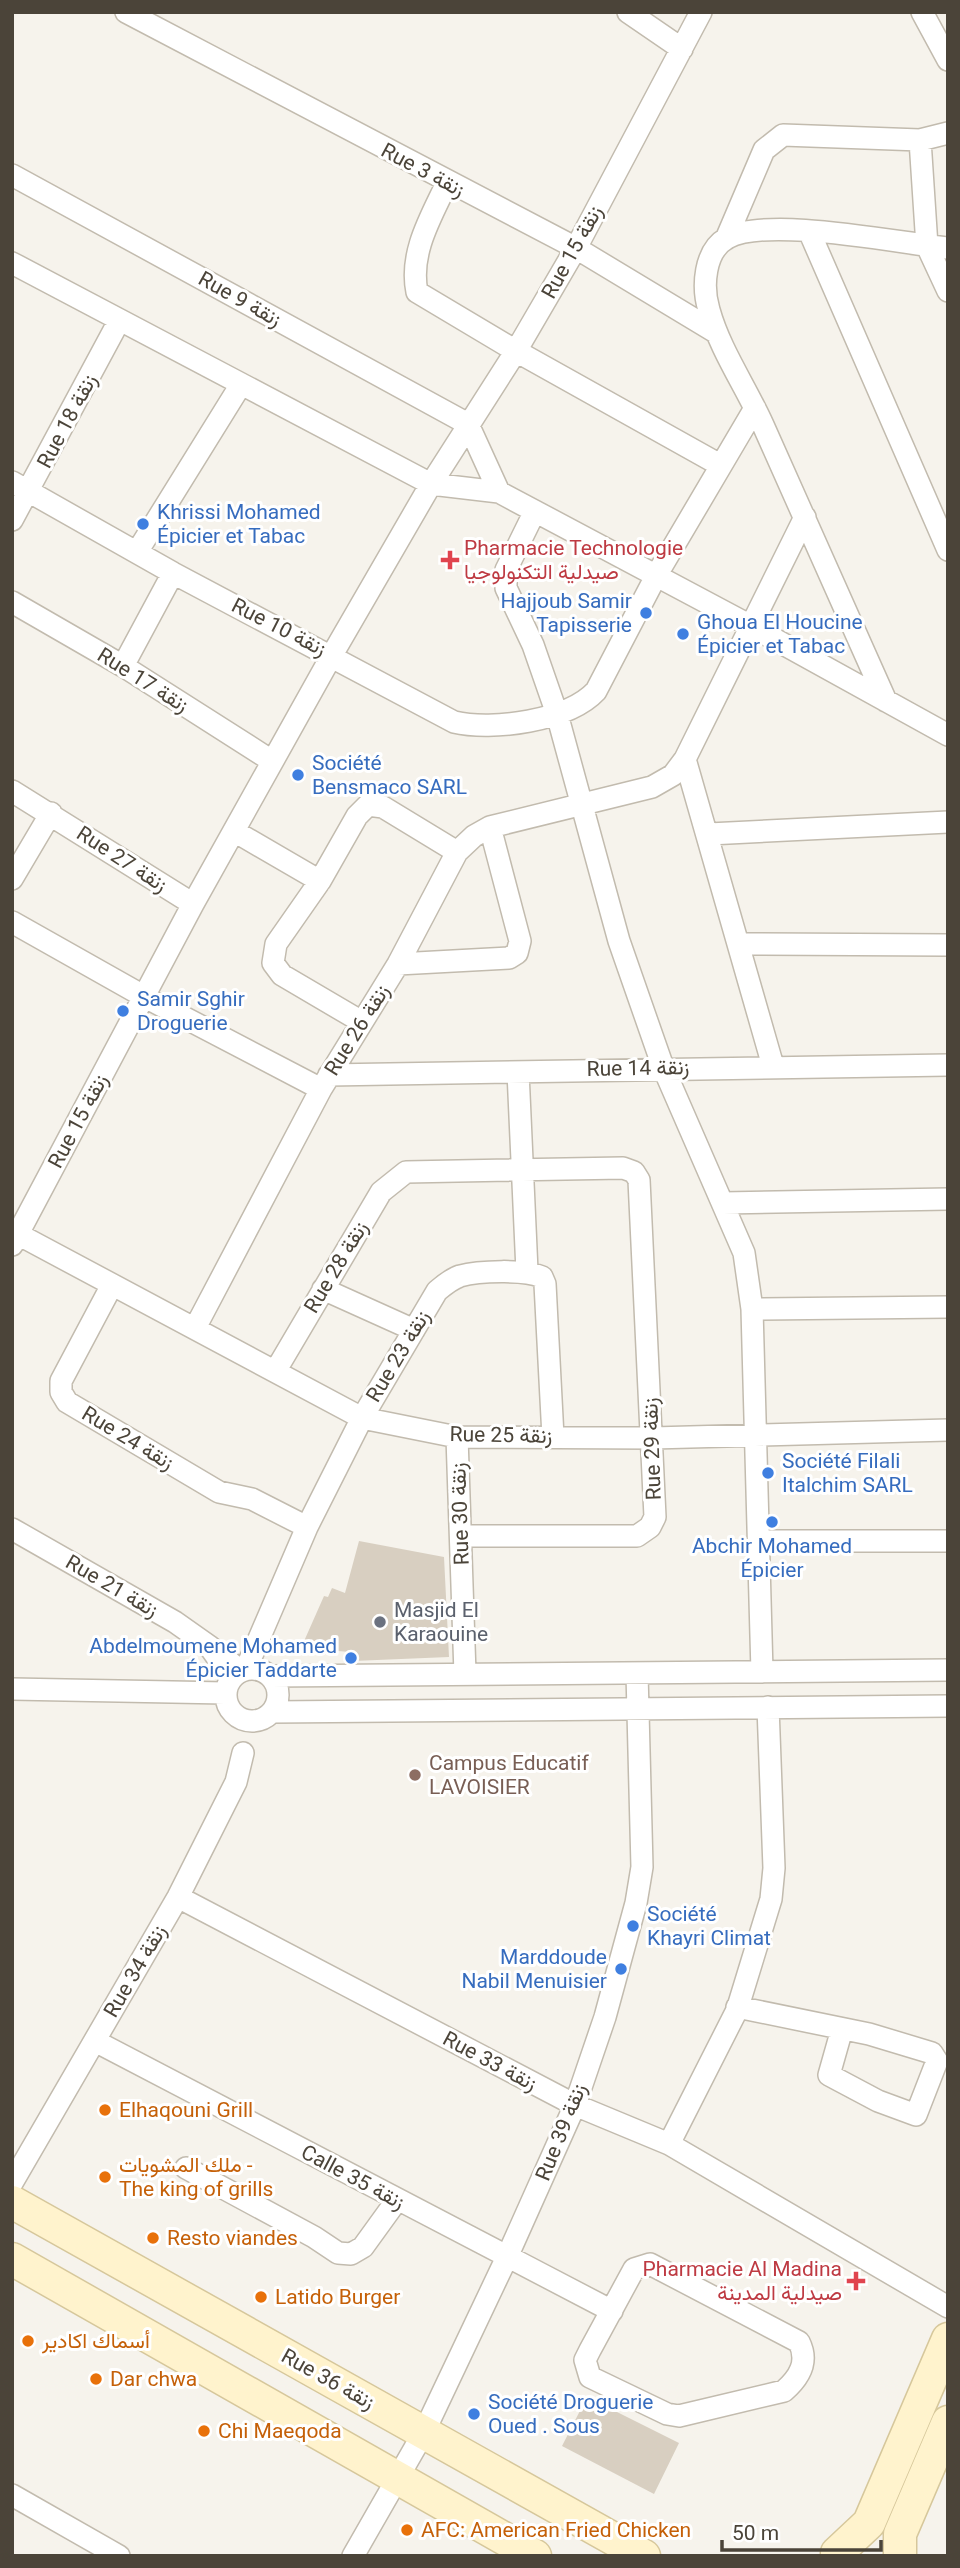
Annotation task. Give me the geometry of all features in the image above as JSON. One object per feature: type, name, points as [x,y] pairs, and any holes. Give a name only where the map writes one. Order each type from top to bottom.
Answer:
[{"type":"street","name":"Rue 3 زنقة","points":[[127,12],[447,183],[576,248],[717,332]]},
{"type":"street","points":[[628,12],[682,48]]},
{"type":"street","name":"Rue 15 زنقة","points":[[431,484],[516,351],[576,248],[701,12]]},
{"type":"street","points":[[922,12],[948,60]]},
{"type":"street","points":[[886,701],[755,408],[717,332],[708,309],[705,276],[712,254],[726,239],[764,150],[783,135],[920,140],[948,132]]},
{"type":"street","points":[[920,140],[937,247],[948,291]]},
{"type":"street","name":"Rue 9 زنقة","points":[[12,175],[468,424]]},
{"type":"street","points":[[447,183],[421,240],[414,275],[417,292],[516,351],[720,465]]},
{"type":"street","points":[[726,239],[748,231],[809,232],[937,247]]},
{"type":"street","points":[[809,232],[948,550]]},
{"type":"street","points":[[12,263],[240,386],[431,484],[499,492],[948,735]]},
{"type":"street","name":"Rue 18 زنقة","points":[[12,520],[21,487],[119,321]]},
{"type":"street","points":[[137,552],[240,386]]},
{"type":"street","name":"Rue 10 زنقة","points":[[21,487],[173,573],[454,722],[488,727],[558,714],[589,699],[596,691],[656,576],[755,408]]},
{"type":"street","points":[[468,424],[499,492]]},
{"type":"street","points":[[145,997],[272,761],[431,484]]},
{"type":"street","points":[[534,513],[506,570],[506,588],[533,645],[558,714],[619,941],[663,1067],[744,1252],[752,1309],[762,1672]]},
{"type":"street","points":[[773,1066],[709,834],[685,759],[804,517]]},
{"type":"street","points":[[123,666],[173,573]]},
{"type":"street","name":"Rue 17 زنقة","points":[[12,602],[123,666],[272,761]]},
{"type":"street","name":"Rue 26 زنقة","points":[[195,1328],[325,1082],[398,964],[457,852],[474,836],[491,827],[652,787],[673,775],[685,759]]},
{"type":"street","name":"Rue 27 زنقة","points":[[12,791],[193,904]]},
{"type":"street","points":[[362,1022],[282,975],[273,963],[276,944],[320,881],[357,816],[368,806],[383,807],[457,852]]},
{"type":"street","points":[[12,879],[51,813]]},
{"type":"street","points":[[709,834],[948,822]]},
{"type":"street","points":[[398,964],[509,958],[517,953],[520,941],[491,827]]},
{"type":"street","points":[[234,831],[320,881]]},
{"type":"street","name":"Rue 14 زنقة","points":[[12,922],[145,997],[325,1082],[663,1067],[948,1065]]},
{"type":"street","points":[[740,944],[948,945]]},
{"type":"street","name":"Rue 15 زنقة","points":[[14,1237],[145,997]]},
{"type":"street","points":[[519,1072],[527,1271],[542,1277],[545,1284],[553,1437]]},
{"type":"street","name":"Rue 29 زنقة","points":[[462,1536],[637,1536],[650,1527],[654,1517],[653,1438],[639,1180],[634,1172],[623,1168],[524,1171]]},
{"type":"street","name":"Rue 28 زنقة","points":[[276,1370],[382,1192],[406,1172],[524,1171]]},
{"type":"street","points":[[723,1203],[948,1199]]},
{"type":"street","name":"Rue 25 زنقة","points":[[14,1237],[276,1370],[362,1418],[457,1437],[653,1438],[948,1430]]},
{"type":"street","name":"Rue 23 زنقة","points":[[236,1677],[362,1418],[437,1291],[462,1275],[527,1271]]},
{"type":"street","name":"Rue 24 زنقة","points":[[112,1286],[61,1381],[61,1392],[68,1402],[219,1492],[252,1499],[307,1527]]},
{"type":"street","points":[[323,1289],[414,1330]]},
{"type":"street","points":[[752,1309],[948,1307]]},
{"type":"street","name":"Rue 30 زنقة","points":[[457,1437],[465,1674]]},
{"type":"street","name":"Rue 21 زنقة","points":[[12,1528],[176,1622],[209,1646],[236,1677]]},
{"type":"street","points":[[758,1541],[948,1541]]},
{"type":"street","points":[[12,1689],[236,1677],[255,1668],[271,1676],[948,1670]]},
{"type":"street","name":"Rue 39 زنقة","points":[[353,2556],[424,2432],[507,2258],[575,2105],[605,2017],[636,1903],[643,1837],[637,1672]]},
{"type":"street","points":[[255,1716],[278,1692],[271,1676]]},
{"type":"street","points":[[236,1677],[230,1710],[255,1716],[948,1706]]},
{"type":"street","points":[[669,2144],[737,2007],[771,1899],[774,1868],[768,1707]]},
{"type":"street","name":"Rue 34 زنقة","points":[[12,2183],[178,1897],[236,1782],[255,1716]]},
{"type":"street","name":"Rue 33 زنقة","points":[[178,1897],[575,2105],[669,2144],[948,2307]]},
{"type":"street","points":[[737,2007],[842,2029],[936,2056],[937,2061],[916,2115],[878,2101],[829,2075],[842,2029]]},
{"type":"street","name":"Calle 35 زنقة","points":[[95,2041],[612,2311]]},
{"type":"street","points":[[186,2168],[314,2237],[338,2253],[351,2254],[363,2247],[397,2200]]},
{"type":"street","name":"Rue 36 زنقة","points":[[12,2202],[644,2556]]},
{"type":"street","points":[[12,2259],[398,2481],[535,2556]]},
{"type":"street","points":[[650,2264],[799,2342],[804,2351],[801,2371],[783,2391],[679,2416],[667,2414],[590,2377],[585,2369],[585,2360],[612,2311],[634,2269],[650,2264]]},
{"type":"street","points":[[832,2555],[869,2523],[948,2339]]},
{"type":"street","points":[[900,2556],[900,2534],[948,2422]]},
{"type":"street","points":[[12,2495],[120,2556]]},
{"type":"building","name":"Masjid El Karaouine","points":[[359,1541],[444,1557],[449,1657],[353,1661],[350,1652],[301,1648],[324,1596],[328,1597],[332,1588],[345,1593]]},
{"type":"building","points":[[587,2397],[679,2443],[654,2494],[562,2446]]},
{"type":"place","name":"Khrissi Mohamed Épicier et Tabac","points":[[143,524]]},
{"type":"place","name":"Pharmacie Technologie صيدلية التكنولوجيا","points":[[450,560]]},
{"type":"place","name":"Hajjoub Samir Tapisserie","points":[[646,613]]},
{"type":"place","name":"Ghoua El Houcine Épicier et Tabac","points":[[683,634]]},
{"type":"place","name":"Société Bensmaco SARL","points":[[298,775]]},
{"type":"place","name":"Samir Sghir Droguerie","points":[[123,1011]]},
{"type":"place","name":"Société Filali Italchim SARL","points":[[768,1473]]},
{"type":"place","name":"Abchir Mohamed Épicier","points":[[772,1522]]},
{"type":"place","name":"Masjid El Karaouine","points":[[380,1622]]},
{"type":"place","name":"Abdelmoumene Mohamed Épicier Taddarte","points":[[351,1658]]},
{"type":"place","name":"Campus Educatif LAVOISIER","points":[[415,1775]]},
{"type":"place","name":"Société Khayri Climat","points":[[633,1926]]},
{"type":"place","name":"Marddoude Nabil Menuisier","points":[[621,1969]]},
{"type":"place","name":"Elhaqouni Grill","points":[[105,2110]]},
{"type":"place","name":"ملك المشويات - The king of grills","points":[[105,2177]]},
{"type":"place","name":"Resto viandes","points":[[153,2238]]},
{"type":"place","name":"Pharmacie Al Madina صيدلية المدينة","points":[[856,2281]]},
{"type":"place","name":"Latido Burger","points":[[261,2297]]},
{"type":"place","name":"أسماك اكادير","points":[[28,2341]]},
{"type":"place","name":"Dar chwa","points":[[96,2379]]},
{"type":"place","name":"Société Droguerie Oued . Sous","points":[[474,2414]]},
{"type":"place","name":"Chi Maeqoda","points":[[204,2431]]},
{"type":"place","name":"AFC: American Fried Chicken","points":[[407,2530]]}]
